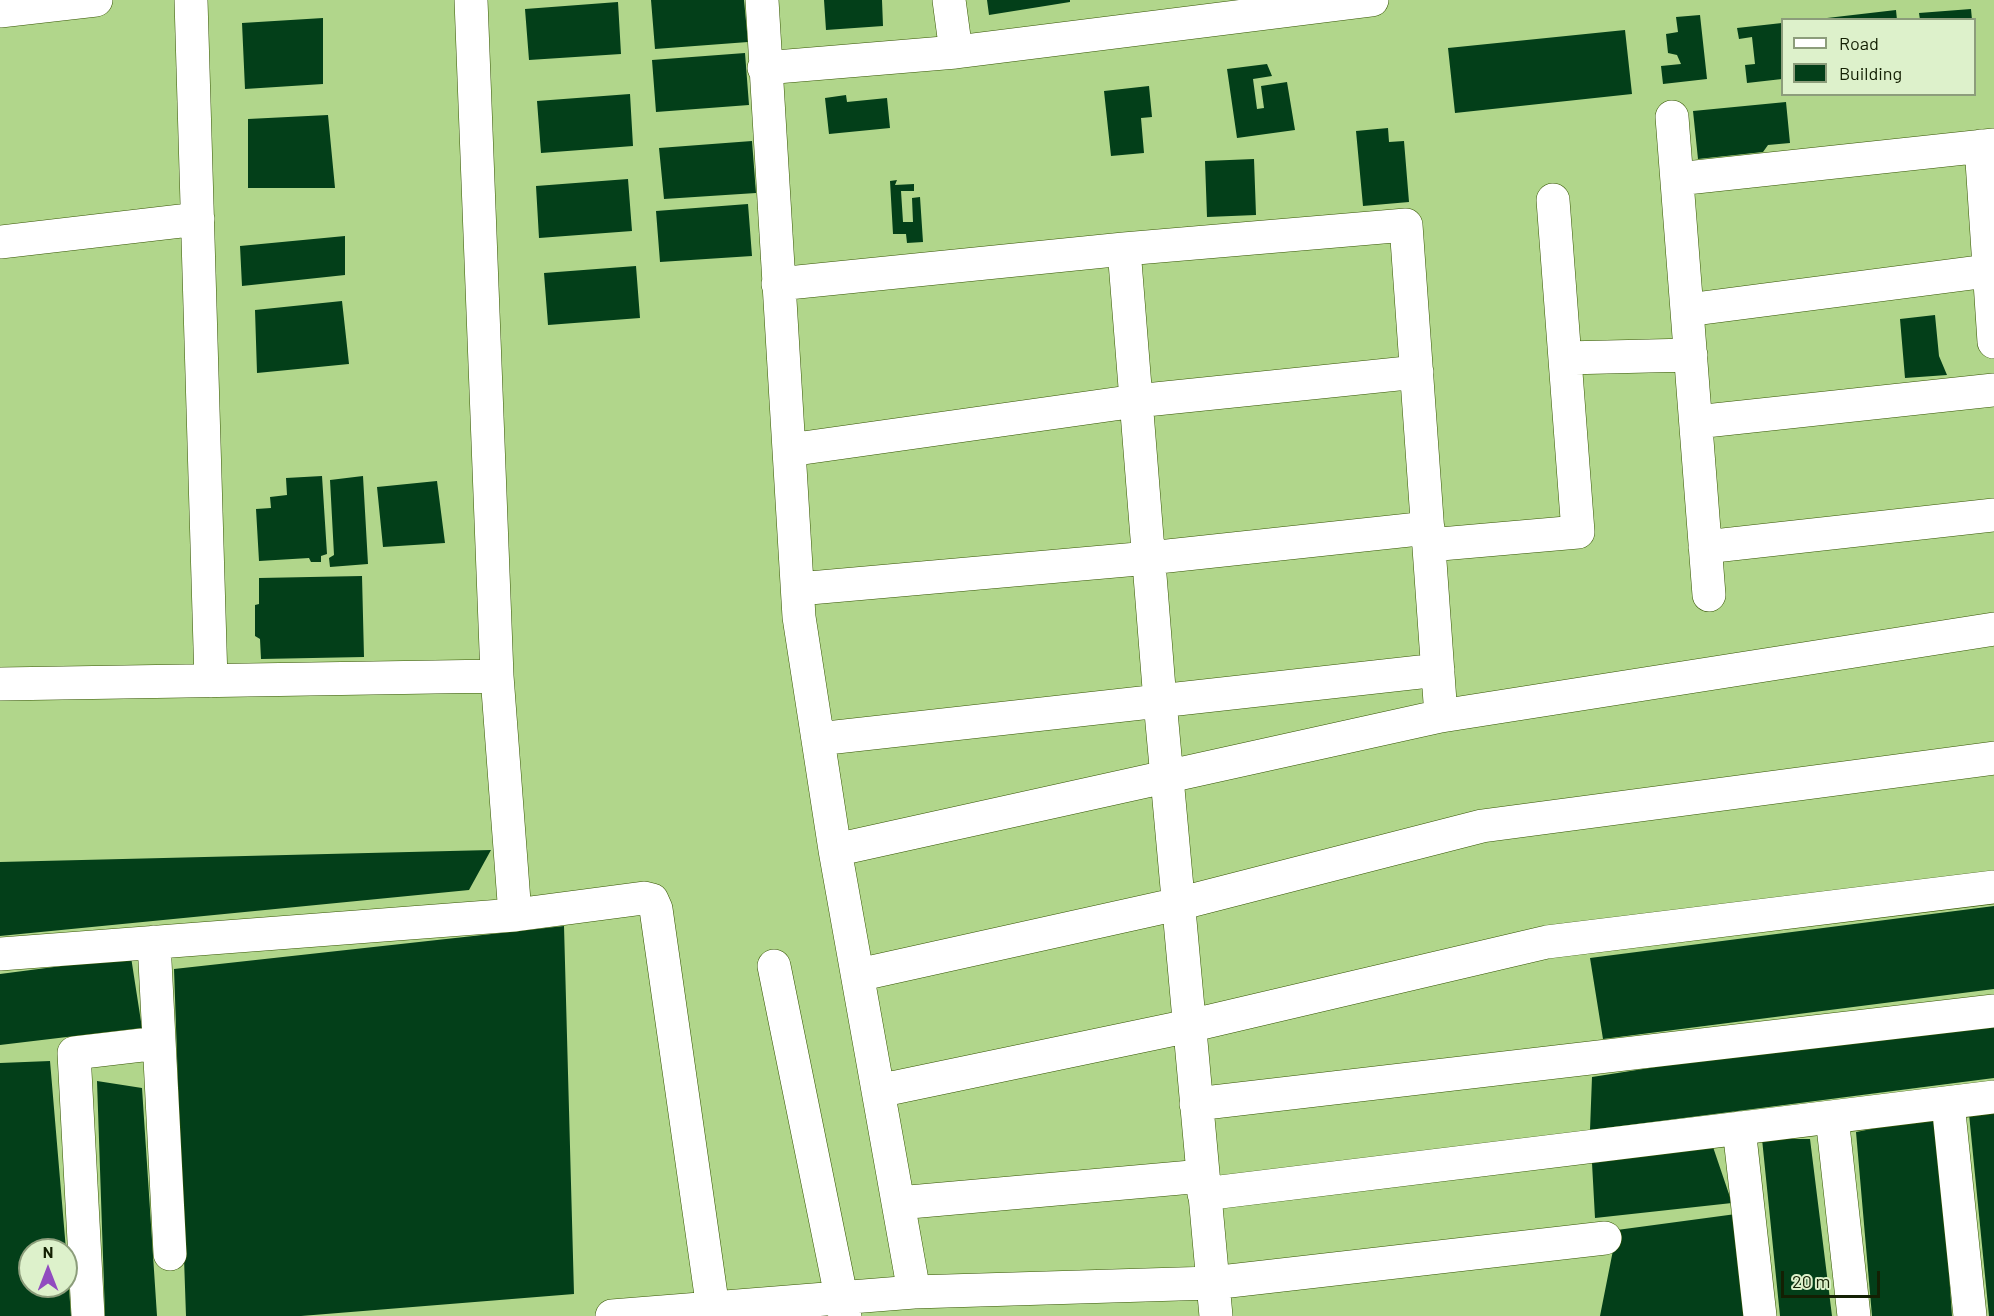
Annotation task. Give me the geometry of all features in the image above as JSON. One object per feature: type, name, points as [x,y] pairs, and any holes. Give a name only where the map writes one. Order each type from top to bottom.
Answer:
[{"type":"street","points":[[0,11],[96,0]]},
{"type":"street","points":[[191,0],[211,681]]},
{"type":"street","points":[[471,0],[497,676],[515,915]]},
{"type":"street","points":[[762,0],[764,68],[799,617],[835,850],[914,1292]]},
{"type":"street","points":[[949,0],[956,52]]},
{"type":"street","points":[[764,68],[956,52],[1214,9],[1372,0]]},
{"type":"street","points":[[1672,117],[1709,596]]},
{"type":"street","points":[[1677,179],[1987,145],[1994,342]]},
{"type":"street","points":[[798,589],[1149,558],[1428,537],[1578,532],[1553,200]]},
{"type":"street","points":[[0,242],[198,219]]},
{"type":"street","points":[[778,285],[1124,249],[1406,225],[1441,716]]},
{"type":"street","points":[[1124,249],[1160,702],[1216,1316]]},
{"type":"street","points":[[1687,310],[1991,270]]},
{"type":"street","points":[[1565,358],[1691,355]]},
{"type":"street","points":[[789,450],[1136,401],[1417,372]]},
{"type":"street","points":[[1696,422],[1994,390]]},
{"type":"street","points":[[1705,547],[1994,515]]},
{"type":"street","points":[[835,850],[1441,716],[1994,629]]},
{"type":"street","points":[[818,739],[1438,670]]},
{"type":"street","points":[[0,684],[497,676]]},
{"type":"street","points":[[858,975],[1178,904],[1482,826],[1994,758]]},
{"type":"street","points":[[878,1091],[1189,1026],[1547,942],[1994,887]]},
{"type":"street","points":[[0,954],[515,915],[644,898],[652,900],[656,909],[713,1313]]},
{"type":"street","points":[[154,942],[170,1254]]},
{"type":"street","points":[[774,966],[843,1307]]},
{"type":"street","points":[[1196,1104],[1994,1011]]},
{"type":"street","points":[[88,1316],[74,1053],[159,1043]]},
{"type":"street","points":[[898,1203],[1203,1185],[1738,1128],[1994,1097]]},
{"type":"street","points":[[1948,1102],[1970,1316]]},
{"type":"street","points":[[1832,1117],[1854,1316]]},
{"type":"street","points":[[1738,1128],[1760,1316]]},
{"type":"street","points":[[612,1316],[843,1307],[914,1292],[966,1303],[1088,1302],[1212,1283],[1605,1238]]},
{"type":"building","points":[[651,0],[744,0],[748,42],[655,49]]},
{"type":"building","points":[[824,0],[882,0],[883,26],[826,30]]},
{"type":"building","points":[[987,0],[1070,0],[1070,2],[989,15]]},
{"type":"building","points":[[618,2],[621,54],[529,60],[525,9]]},
{"type":"building","points":[[1971,9],[1972,18],[1920,18],[1919,13]]},
{"type":"building","points":[[1896,10],[1897,18],[1827,18]]},
{"type":"building","points":[[1700,15],[1707,79],[1663,84],[1661,66],[1681,64],[1677,55],[1668,53],[1666,34],[1678,32],[1676,17]]},
{"type":"building","points":[[323,18],[323,84],[245,89],[242,23]]},
{"type":"building","points":[[1781,23],[1781,79],[1747,83],[1745,65],[1755,64],[1752,37],[1739,39],[1737,28]]},
{"type":"building","points":[[1625,30],[1632,94],[1455,113],[1448,48]]},
{"type":"building","points":[[745,53],[749,105],[656,112],[652,60]]},
{"type":"building","points":[[1267,64],[1272,76],[1253,79],[1257,109],[1264,108],[1261,86],[1287,82],[1295,130],[1237,138],[1227,69]]},
{"type":"building","points":[[1149,86],[1152,117],[1141,118],[1144,153],[1111,156],[1104,91]]},
{"type":"building","points":[[630,94],[633,146],[541,153],[537,101]]},
{"type":"building","points":[[846,95],[847,102],[887,98],[890,128],[829,134],[825,98]]},
{"type":"building","points":[[1786,102],[1790,143],[1768,145],[1763,152],[1698,159],[1693,111]]},
{"type":"building","points":[[328,115],[335,188],[248,188],[248,119]]},
{"type":"building","points":[[1388,128],[1389,142],[1404,141],[1409,202],[1363,206],[1356,131]]},
{"type":"building","points":[[752,141],[756,193],[664,199],[659,148]]},
{"type":"building","points":[[1254,159],[1256,215],[1207,217],[1205,161]]},
{"type":"building","points":[[628,179],[632,231],[539,238],[536,186]]},
{"type":"building","points":[[897,180],[895,185],[914,184],[914,191],[901,191],[903,222],[913,222],[912,198],[920,197],[923,242],[907,243],[906,234],[893,234],[890,181]]},
{"type":"building","points":[[748,204],[752,256],[660,262],[656,211]]},
{"type":"building","points":[[345,236],[345,275],[242,286],[240,246]]},
{"type":"building","points":[[636,266],[640,318],[548,325],[544,273]]},
{"type":"building","points":[[342,301],[349,364],[257,373],[255,310]]},
{"type":"building","points":[[1935,315],[1939,356],[1947,375],[1905,378],[1900,319]]},
{"type":"building","points":[[322,476],[327,554],[321,556],[321,562],[311,562],[309,558],[259,561],[256,509],[271,508],[270,497],[287,495],[286,478]]},
{"type":"building","points":[[363,476],[368,564],[330,567],[329,558],[334,555],[330,480]]},
{"type":"building","points":[[437,481],[445,543],[383,547],[377,487]]},
{"type":"building","points":[[362,576],[364,657],[261,659],[260,639],[255,636],[255,605],[259,604],[259,578]]},
{"type":"building","points":[[491,850],[469,890],[0,936],[0,862]]},
{"type":"building","points":[[1994,906],[1994,989],[1603,1039],[1590,958]]},
{"type":"building","points":[[564,926],[574,1294],[301,1316],[186,1316],[174,969]]},
{"type":"building","points":[[131,957],[142,1028],[0,1045],[0,974]]},
{"type":"building","points":[[1994,1014],[1994,1078],[1590,1130],[1592,1077]]},
{"type":"building","points":[[50,1061],[65,1238],[18,1238],[18,1298],[70,1298],[71,1316],[0,1316],[0,1063]]},
{"type":"building","points":[[97,1081],[142,1088],[157,1316],[105,1316]]},
{"type":"building","points":[[1994,1113],[1994,1316],[1989,1316],[1969,1114]]},
{"type":"building","points":[[1938,1116],[1952,1316],[1872,1316],[1856,1132]]},
{"type":"building","points":[[1762,1139],[1810,1139],[1832,1316],[1780,1316]]},
{"type":"building","points":[[1713,1147],[1732,1203],[1595,1218],[1592,1163]]},
{"type":"building","points":[[1736,1214],[1748,1316],[1600,1316],[1617,1230]]}]
